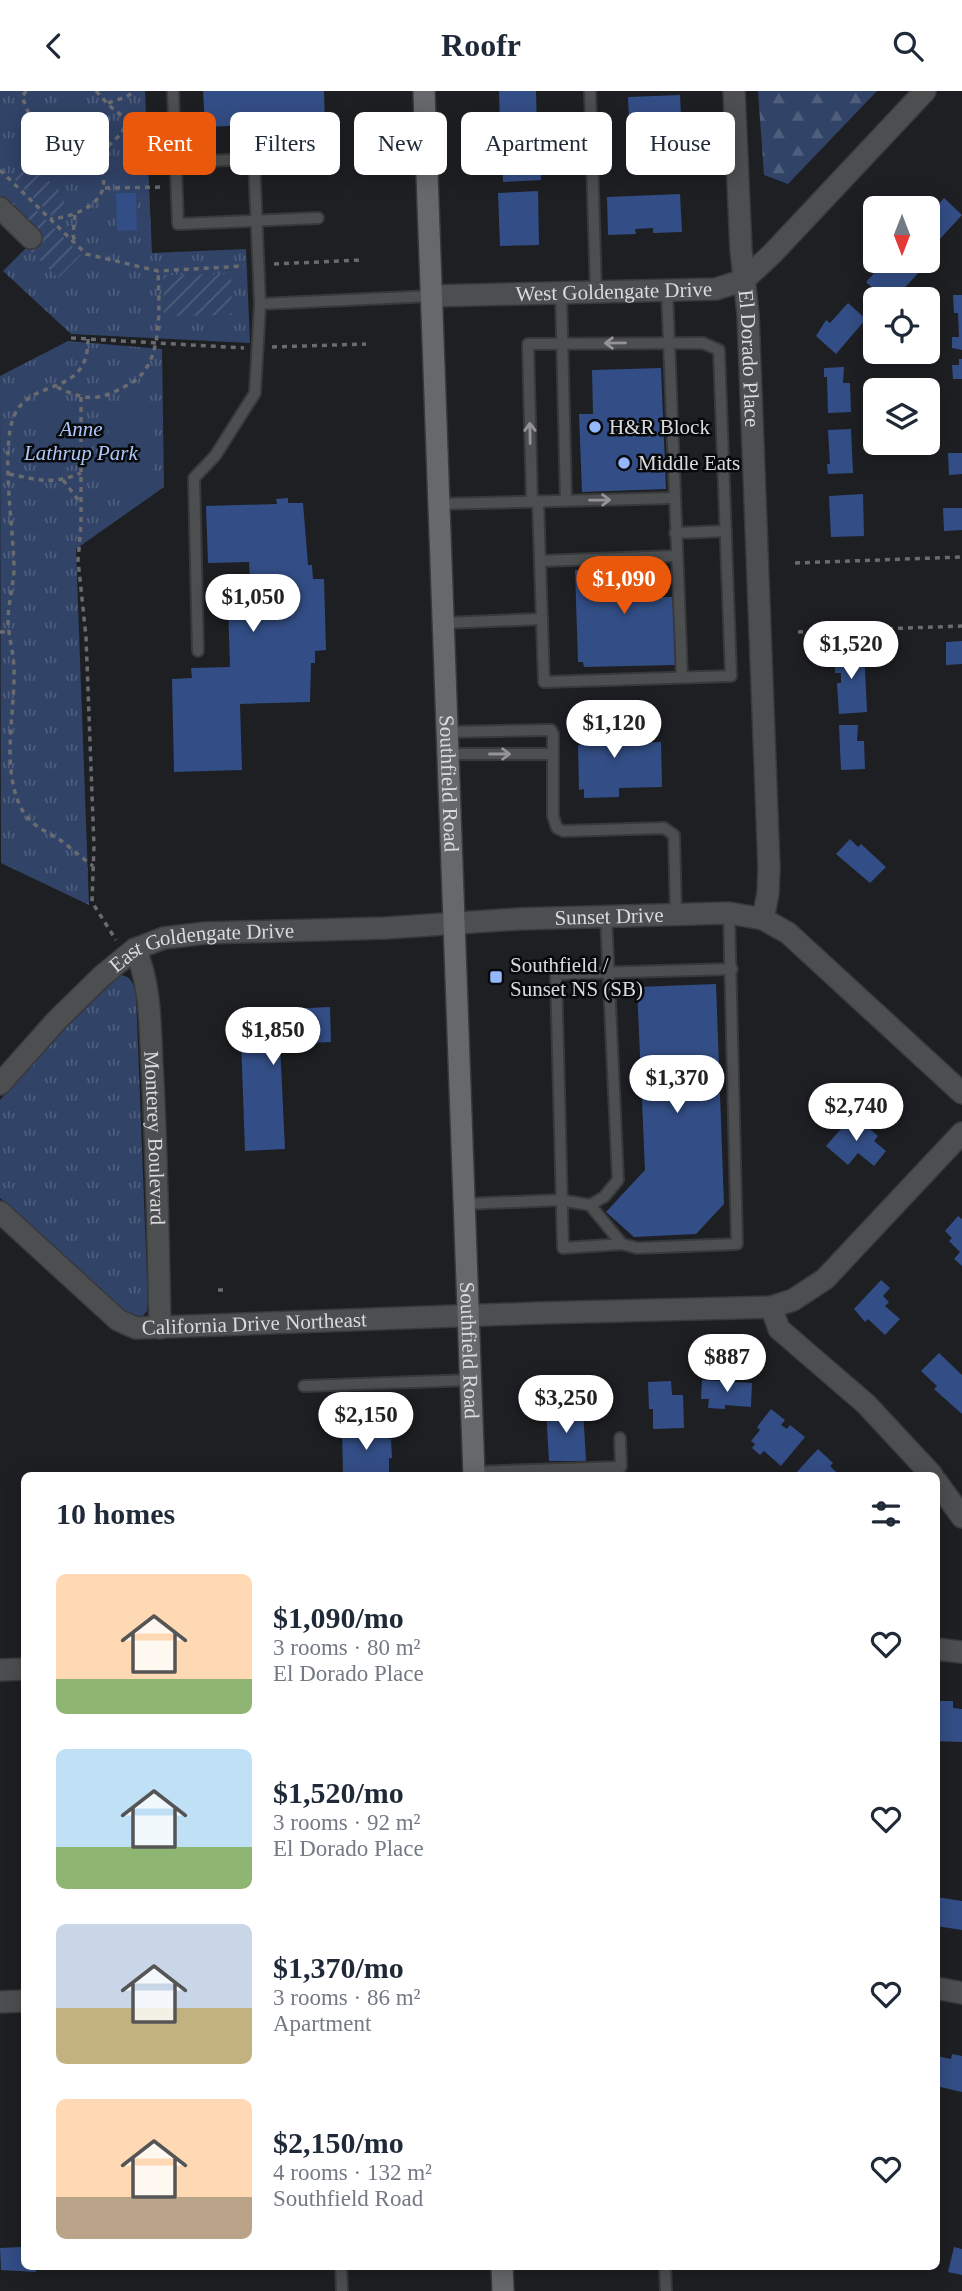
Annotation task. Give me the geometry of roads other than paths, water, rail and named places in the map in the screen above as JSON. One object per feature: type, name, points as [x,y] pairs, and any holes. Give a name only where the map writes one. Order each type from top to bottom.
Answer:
[{"type":"main road","name":"Southfield Road","points":[[424,91],[474,1472]]},
{"type":"main road","points":[[502,2270],[503,2291]]},
{"type":"street","name":"El Dorado Place","points":[[734,91],[748,314],[769,868],[763,919]]},
{"type":"street","name":"West Goldengate Drive","points":[[432,296],[716,289],[744,280],[772,254],[925,91]]},
{"type":"street","points":[[0,208],[31,238]]},
{"type":"street","name":"Sunset Drive","points":[[455,924],[519,919],[729,913],[763,919]]},
{"type":"street","points":[[763,919],[788,933],[962,1093]]},
{"type":"street","name":"East Goldengate Drive","points":[[0,1084],[128,949],[182,934],[455,924]]},
{"type":"street","name":"Monterey Boulevard","points":[[128,949],[141,963],[149,1019],[157,1142],[160,1328]]},
{"type":"street","points":[[929,1472],[866,1404],[779,1329],[771,1307],[793,1300],[825,1279],[962,1133]]},
{"type":"street","name":"California Drive Northeast","points":[[0,1212],[118,1320],[136,1328],[771,1307]]},
{"type":"street","points":[[940,1487],[962,1517]]},
{"type":"street","points":[[940,1649],[962,1652]]},
{"type":"street","points":[[0,1670],[21,1669]]},
{"type":"street","points":[[940,1989],[962,1993]]},
{"type":"street","points":[[0,2002],[21,2001]]},
{"type":"lane","points":[[173,91],[174,112]]},
{"type":"lane","points":[[590,91],[596,292]]},
{"type":"lane","points":[[198,651],[194,478],[215,456],[255,393],[260,304],[254,159],[216,160]]},
{"type":"lane","points":[[176,175],[178,224],[318,218]]},
{"type":"lane","points":[[667,290],[682,677]]},
{"type":"lane","points":[[561,293],[566,500]]},
{"type":"lane","points":[[260,304],[432,296]]},
{"type":"lane","points":[[668,342],[703,343],[719,350],[731,676],[544,682],[541,561],[535,502],[528,344],[668,342]]},
{"type":"lane","points":[[439,504],[674,498]]},
{"type":"lane","points":[[675,533],[726,531]]},
{"type":"lane","points":[[541,561],[676,557]]},
{"type":"lane","points":[[443,623],[542,619]]},
{"type":"lane","points":[[447,732],[551,730],[553,816],[557,828],[563,831],[664,828],[674,835],[676,914]]},
{"type":"lane","points":[[448,754],[552,754]]},
{"type":"lane","points":[[729,913],[732,969],[737,1244],[637,1248],[622,1244],[563,1248],[556,974],[732,969]]},
{"type":"lane","points":[[464,1204],[560,1200],[590,1205],[604,1197],[618,1180],[606,916]]},
{"type":"lane","points":[[590,1205],[622,1244]]},
{"type":"lane","points":[[304,1386],[470,1380]]},
{"type":"lane","points":[[516,1472],[621,1467],[620,1438]]},
{"type":"lane","points":[[341,2270],[342,2291]]},
{"type":"lane","points":[[665,2270],[666,2291]]},
{"type":"place","name":"H&R Block","points":[[595,427]]},
{"type":"place","name":"Middle Eats","points":[[624,463]]},
{"type":"place","name":"Southfield / Sunset NS (SB)","points":[[496,977]]},
{"type":"park label","name":"Anne Lathrup Park","points":[[81,441]]}]
